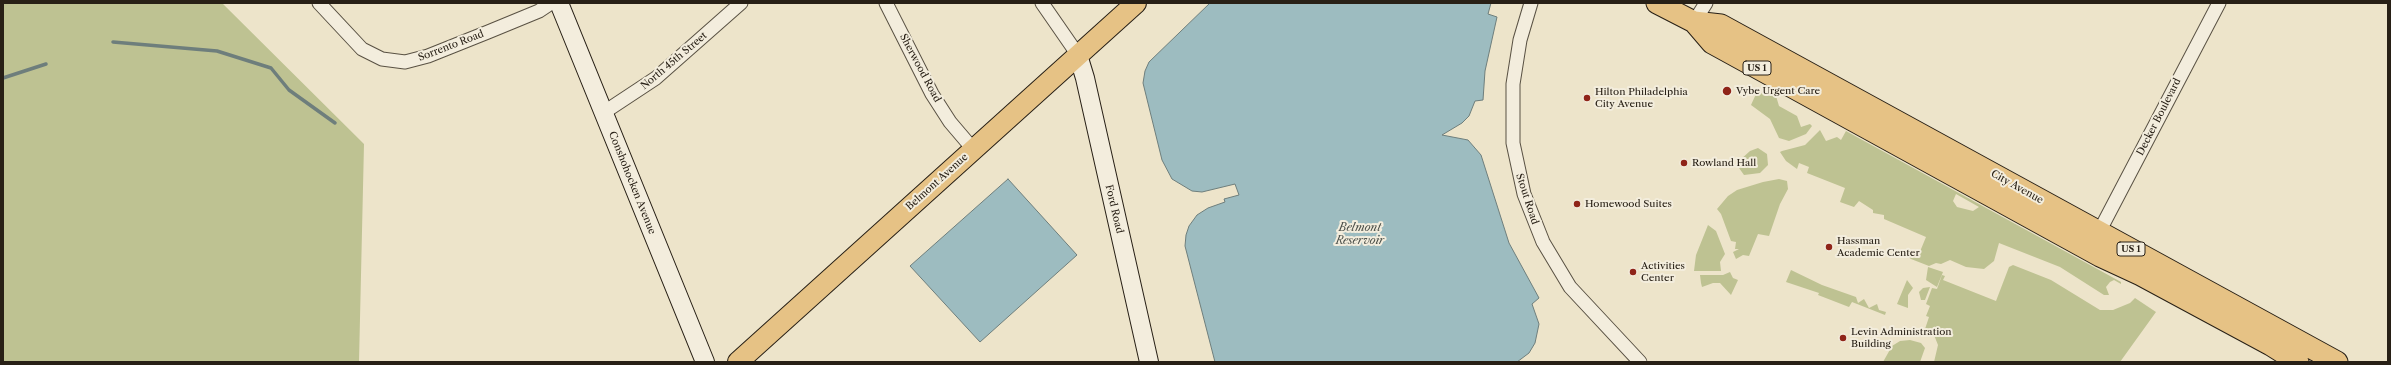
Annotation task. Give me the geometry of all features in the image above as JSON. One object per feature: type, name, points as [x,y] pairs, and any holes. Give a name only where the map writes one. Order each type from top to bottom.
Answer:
[{"type":"highway","name":"City Avenue","points":[[1657,3],[1694,22],[1721,25],[2337,362]]},
{"type":"highway","name":"City Avenue","points":[[1694,22],[1712,43],[2100,256],[2155,282],[2298,362]]},
{"type":"highway","points":[[1827,106],[1838,97],[1849,95]]},
{"type":"main road","name":"Conshohocken Avenue","points":[[559,3],[705,362]]},
{"type":"main road","name":"Belmont Avenue","points":[[738,362],[1136,3]]},
{"type":"main road","name":"Ford Road","points":[[1078,55],[1085,78],[1149,362]]},
{"type":"street","name":"Sorrento Road","points":[[319,3],[362,49],[382,59],[405,62],[428,56],[488,32],[539,11],[551,3]]},
{"type":"street","name":"North 45th Street","points":[[603,113],[656,78],[741,3]]},
{"type":"street","name":"Sherwood Road","points":[[886,3],[932,94],[950,122],[974,149]]},
{"type":"street","points":[[1042,3],[1078,55]]},
{"type":"street","name":"Stout Road","points":[[1532,3],[1520,40],[1513,84],[1514,142],[1524,194],[1543,242],[1570,287],[1640,362]]},
{"type":"street","points":[[1694,22],[1706,3]]},
{"type":"street","name":"Decker Boulevard","points":[[2099,232],[2219,3]]},
{"type":"green space","points":[[3,3],[222,3],[364,144],[359,362],[3,362]]},
{"type":"green space","points":[[1769,92],[1776,96],[1779,106],[1797,116],[1801,127],[1810,124],[1812,126],[1806,134],[1789,141],[1779,138],[1770,119],[1751,105],[1756,94],[1759,96],[1761,93],[1766,96]]},
{"type":"green space","points":[[1820,130],[1826,141],[1837,137],[1841,140],[1846,131],[2121,282],[2121,284],[2114,280],[2110,282],[2106,287],[2109,295],[2104,295],[2060,267],[1999,243],[1994,261],[1984,269],[1966,267],[1950,260],[1941,264],[1936,263],[1929,266],[1911,259],[1907,256],[1909,253],[1905,252],[1906,249],[1919,254],[1926,237],[1884,219],[1884,215],[1873,213],[1873,210],[1859,201],[1854,207],[1840,202],[1845,188],[1807,173],[1809,167],[1799,163],[1797,169],[1786,161],[1780,152],[1805,145]],"holes":[[[1956,194],[1979,207],[1973,211],[1957,207],[1953,201]]]},
{"type":"green space","points":[[1758,148],[1767,154],[1768,165],[1760,173],[1744,175],[1739,168],[1740,160],[1750,151]]},
{"type":"green space","points":[[1779,179],[1787,181],[1788,189],[1780,204],[1769,236],[1758,234],[1749,256],[1743,255],[1736,259],[1733,252],[1739,249],[1735,249],[1736,242],[1731,241],[1721,214],[1717,209],[1728,196],[1737,190]]},
{"type":"green space","points":[[1708,225],[1716,231],[1725,254],[1720,262],[1721,271],[1694,271],[1696,255]]},
{"type":"green space","points":[[2013,265],[2051,280],[2100,310],[2113,310],[2130,303],[2135,298],[2156,312],[2120,362],[1934,362],[1938,345],[1934,335],[1925,329],[1929,317],[1926,316],[1930,306],[1926,304],[1932,288],[1937,289],[1942,275],[1945,276],[1943,280],[1996,301],[2009,267]]},
{"type":"green space","points":[[1928,267],[1943,272],[1937,287],[1926,280]]},
{"type":"green space","points":[[1791,270],[1822,285],[1856,297],[1858,303],[1864,299],[1869,308],[1877,304],[1879,310],[1886,312],[1885,315],[1852,302],[1849,307],[1818,295],[1819,293],[1786,282]]},
{"type":"green space","points":[[1730,272],[1733,278],[1738,280],[1731,295],[1720,283],[1713,283],[1702,287],[1700,275],[1723,275]]},
{"type":"green space","points":[[1907,280],[1913,288],[1908,295],[1908,308],[1897,304]]},
{"type":"green space","points":[[1930,287],[1925,300],[1921,300],[1919,292],[1923,288]]},
{"type":"green space","points":[[1910,340],[1921,343],[1925,348],[1920,362],[1883,362],[1892,346],[1900,341]]},
{"type":"water","name":"Belmont Reservoir","points":[[1210,3],[1491,3],[1488,14],[1497,17],[1485,71],[1483,100],[1475,101],[1469,116],[1462,123],[1442,135],[1468,140],[1481,155],[1509,243],[1539,298],[1532,304],[1539,324],[1535,343],[1529,353],[1517,362],[1215,362],[1185,246],[1186,235],[1189,226],[1197,215],[1208,208],[1225,202],[1224,199],[1239,195],[1235,184],[1202,192],[1192,191],[1172,179],[1162,160],[1143,83],[1145,71],[1149,62]]},
{"type":"water","points":[[1008,179],[1077,255],[980,342],[910,266]]},
{"type":"waterway","points":[[113,42],[217,51],[271,68],[289,90],[335,123]]},
{"type":"waterway","points":[[3,78],[46,64]]},
{"type":"place","name":"Vybe Urgent Care","points":[[1727,91]]},
{"type":"place","name":"Hilton Philadelphia City Avenue","points":[[1587,98]]},
{"type":"place","name":"Rowland Hall","points":[[1684,163]]},
{"type":"place","name":"Homewood Suites","points":[[1577,204]]},
{"type":"place","name":"Hassman Academic Center","points":[[1829,247]]},
{"type":"place","name":"Activities Center","points":[[1633,272]]},
{"type":"place","name":"Levin Administration Building","points":[[1843,338]]}]
